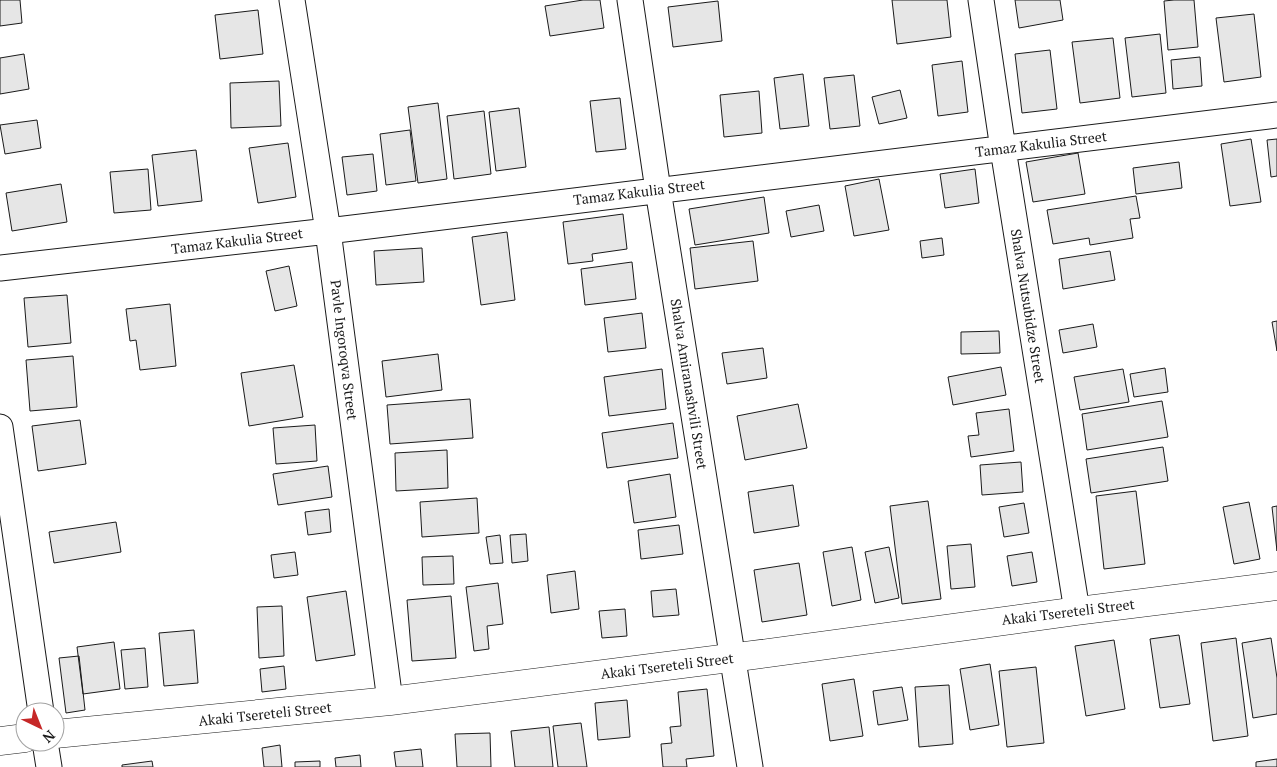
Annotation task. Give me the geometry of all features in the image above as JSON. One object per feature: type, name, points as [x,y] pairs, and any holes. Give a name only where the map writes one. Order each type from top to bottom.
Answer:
[{"type":"main road","name":"Akaki Tsereteli Street","points":[[65,733],[390,701],[1277,586]]},
{"type":"main road","points":[[0,741],[15,739]]},
{"type":"street","name":"Pavle Ingoroqva Street","points":[[292,0],[328,231],[390,701]]},
{"type":"street","name":"Shalva Amiranashvili Street","points":[[630,0],[658,190],[750,767]]},
{"type":"street","name":"Shalva Nutsubidze Street","points":[[981,0],[1002,149],[1077,611]]},
{"type":"street","name":"Tamaz Kakulia Street","points":[[0,268],[328,231],[1277,115]]},
{"type":"street","points":[[0,427],[40,702]]},
{"type":"street","points":[[47,752],[49,767]]},
{"type":"building","points":[[0,0],[20,0],[22,23],[0,26]]},
{"type":"building","points":[[583,0],[600,0],[604,28],[550,36],[545,6]]},
{"type":"building","points":[[892,0],[947,0],[951,37],[897,44]]},
{"type":"building","points":[[1015,0],[1060,0],[1063,20],[1019,28]]},
{"type":"building","points":[[1194,0],[1198,47],[1168,50],[1164,1]]},
{"type":"building","points":[[718,1],[722,41],[673,47],[668,7]]},
{"type":"building","points":[[258,10],[263,54],[220,59],[215,15]]},
{"type":"building","points":[[1254,14],[1261,77],[1224,82],[1216,18]]},
{"type":"building","points":[[1160,34],[1166,93],[1132,97],[1125,38]]},
{"type":"building","points":[[1113,38],[1120,98],[1080,103],[1072,42]]},
{"type":"building","points":[[1050,50],[1057,109],[1022,113],[1015,54]]},
{"type":"building","points":[[24,54],[29,89],[0,94],[0,58]]},
{"type":"building","points":[[1200,57],[1202,86],[1173,89],[1171,60]]},
{"type":"building","points":[[962,61],[968,112],[938,116],[932,65]]},
{"type":"building","points":[[803,74],[809,126],[780,129],[774,78]]},
{"type":"building","points":[[854,75],[860,126],[830,129],[824,78]]},
{"type":"building","points":[[279,81],[281,126],[231,128],[230,83]]},
{"type":"building","points":[[900,90],[907,118],[879,124],[872,97]]},
{"type":"building","points":[[759,91],[762,133],[724,137],[720,95]]},
{"type":"building","points":[[620,98],[626,149],[596,152],[590,101]]},
{"type":"building","points":[[438,103],[447,179],[418,183],[408,107]]},
{"type":"building","points":[[519,108],[526,167],[496,171],[489,112]]},
{"type":"building","points":[[484,111],[491,174],[454,179],[447,116]]},
{"type":"building","points":[[37,120],[41,148],[5,154],[0,125]]},
{"type":"building","points":[[410,130],[416,181],[386,185],[380,134]]},
{"type":"building","points":[[1251,139],[1261,202],[1230,206],[1221,144]]},
{"type":"building","points":[[1277,139],[1277,176],[1271,177],[1267,140]]},
{"type":"building","points":[[288,143],[296,197],[258,203],[249,148]]},
{"type":"building","points":[[196,150],[202,201],[158,206],[152,155]]},
{"type":"building","points":[[1078,153],[1085,194],[1033,202],[1026,162]]},
{"type":"building","points":[[373,154],[377,191],[347,195],[342,157]]},
{"type":"building","points":[[1179,162],[1182,188],[1136,194],[1133,168]]},
{"type":"building","points":[[148,169],[151,210],[114,213],[110,172]]},
{"type":"building","points":[[975,169],[979,203],[945,208],[940,174]]},
{"type":"building","points":[[879,179],[889,230],[854,236],[845,186]]},
{"type":"building","points":[[61,184],[67,222],[12,231],[6,193]]},
{"type":"building","points":[[1136,196],[1140,218],[1130,219],[1133,238],[1090,245],[1089,238],[1053,244],[1047,210]]},
{"type":"building","points":[[764,197],[769,233],[695,245],[689,209]]},
{"type":"building","points":[[819,205],[824,231],[791,237],[786,211]]},
{"type":"building","points":[[623,214],[627,249],[592,254],[593,261],[568,264],[563,222]]},
{"type":"building","points":[[507,232],[515,300],[481,305],[472,237]]},
{"type":"building","points":[[942,238],[944,255],[922,258],[920,241]]},
{"type":"building","points":[[753,241],[758,281],[695,289],[690,248]]},
{"type":"building","points":[[422,248],[424,282],[376,285],[374,251]]},
{"type":"building","points":[[1110,251],[1115,280],[1063,289],[1059,259]]},
{"type":"building","points":[[632,262],[636,299],[585,305],[581,269]]},
{"type":"building","points":[[289,266],[297,306],[275,311],[266,271]]},
{"type":"building","points":[[67,295],[71,343],[28,347],[24,298]]},
{"type":"building","points":[[170,304],[176,366],[140,370],[136,340],[130,341],[126,309]]},
{"type":"building","points":[[642,313],[646,348],[608,352],[604,318]]},
{"type":"building","points":[[1277,321],[1277,351],[1272,322]]},
{"type":"building","points":[[1093,324],[1097,347],[1063,353],[1059,330]]},
{"type":"building","points":[[999,331],[1000,353],[961,354],[961,332]]},
{"type":"building","points":[[763,348],[767,378],[727,384],[722,353]]},
{"type":"building","points":[[438,354],[442,390],[386,397],[382,361]]},
{"type":"building","points":[[73,356],[77,407],[30,411],[26,360]]},
{"type":"building","points":[[294,365],[303,417],[249,426],[241,373]]},
{"type":"building","points":[[1001,367],[1006,395],[953,405],[948,377]]},
{"type":"building","points":[[1165,368],[1168,392],[1134,397],[1130,374]]},
{"type":"building","points":[[662,369],[666,409],[609,416],[604,377]]},
{"type":"building","points":[[1123,369],[1129,402],[1080,410],[1074,377]]},
{"type":"building","points":[[470,399],[473,438],[390,444],[387,405]]},
{"type":"building","points":[[1162,401],[1168,437],[1087,450],[1082,414]]},
{"type":"building","points":[[798,404],[807,448],[745,460],[737,416]]},
{"type":"building","points":[[1009,409],[1014,451],[971,457],[968,436],[979,435],[976,413]]},
{"type":"building","points":[[80,420],[86,464],[38,471],[32,426]]},
{"type":"building","points":[[673,423],[678,458],[607,468],[602,433]]},
{"type":"building","points":[[315,425],[317,461],[276,464],[273,428]]},
{"type":"building","points":[[1163,447],[1168,481],[1091,493],[1086,459]]},
{"type":"building","points":[[447,450],[448,488],[396,491],[395,453]]},
{"type":"building","points":[[1021,462],[1023,492],[982,495],[980,465]]},
{"type":"building","points":[[328,466],[332,497],[278,505],[273,474]]},
{"type":"building","points":[[670,474],[676,517],[634,523],[628,481]]},
{"type":"building","points":[[793,485],[799,526],[754,533],[748,492]]},
{"type":"building","points":[[1136,491],[1145,564],[1104,569],[1096,496]]},
{"type":"building","points":[[477,498],[479,533],[422,537],[420,502]]},
{"type":"building","points":[[928,501],[941,599],[902,604],[890,506]]},
{"type":"building","points":[[1249,502],[1260,559],[1234,564],[1223,507]]},
{"type":"building","points":[[1024,503],[1029,533],[1004,537],[999,507]]},
{"type":"building","points":[[1277,506],[1277,551],[1272,507]]},
{"type":"building","points":[[329,509],[331,532],[308,535],[305,512]]},
{"type":"building","points":[[116,522],[121,552],[54,563],[49,532]]},
{"type":"building","points":[[679,525],[683,554],[641,559],[638,530]]},
{"type":"building","points":[[526,534],[528,561],[512,563],[510,535]]},
{"type":"building","points":[[500,535],[503,563],[490,564],[486,537]]},
{"type":"building","points":[[971,544],[975,587],[951,589],[947,546]]},
{"type":"building","points":[[852,547],[861,600],[832,606],[823,552]]},
{"type":"building","points":[[889,547],[899,598],[875,603],[865,552]]},
{"type":"building","points":[[295,552],[298,575],[274,578],[271,555]]},
{"type":"building","points":[[1032,552],[1037,582],[1012,586],[1007,556]]},
{"type":"building","points":[[453,556],[454,584],[423,585],[422,557]]},
{"type":"building","points":[[799,563],[807,615],[762,622],[754,570]]},
{"type":"building","points":[[575,571],[579,609],[551,613],[547,575]]},
{"type":"building","points":[[498,583],[503,624],[487,626],[489,649],[474,651],[466,587]]},
{"type":"building","points":[[676,589],[679,615],[653,617],[651,591]]},
{"type":"building","points":[[346,591],[355,655],[316,661],[307,597]]},
{"type":"building","points":[[451,596],[456,658],[412,661],[407,600]]},
{"type":"building","points":[[282,606],[284,656],[259,658],[257,607]]},
{"type":"building","points":[[625,609],[627,636],[602,638],[599,611]]},
{"type":"building","points":[[194,630],[198,683],[164,686],[159,633]]},
{"type":"building","points":[[1179,635],[1190,704],[1160,708],[1150,639]]},
{"type":"building","points":[[1236,638],[1248,736],[1213,741],[1201,643]]},
{"type":"building","points":[[1271,638],[1277,678],[1277,714],[1253,718],[1242,643]]},
{"type":"building","points":[[1114,640],[1125,709],[1086,716],[1075,646]]},
{"type":"building","points":[[114,642],[120,689],[83,694],[77,647]]},
{"type":"building","points":[[145,648],[148,687],[125,689],[121,650]]},
{"type":"building","points":[[79,656],[85,710],[66,713],[59,658]]},
{"type":"building","points":[[990,664],[999,725],[970,730],[960,669]]},
{"type":"building","points":[[284,666],[286,689],[262,692],[260,669]]},
{"type":"building","points":[[1036,667],[1044,743],[1007,747],[999,671]]},
{"type":"building","points":[[854,679],[863,736],[830,741],[822,684]]},
{"type":"building","points":[[949,685],[953,744],[919,747],[915,687]]},
{"type":"building","points":[[902,687],[908,720],[878,725],[873,691]]},
{"type":"building","points":[[707,689],[714,756],[686,759],[687,767],[663,767],[661,744],[672,743],[670,727],[681,726],[678,692]]},
{"type":"building","points":[[627,700],[630,737],[598,740],[595,703]]},
{"type":"building","points":[[581,723],[587,767],[558,767],[553,726]]},
{"type":"building","points":[[549,727],[553,767],[515,767],[511,731]]},
{"type":"building","points":[[490,733],[491,767],[457,767],[455,734]]},
{"type":"building","points":[[280,745],[282,767],[264,767],[262,748]]},
{"type":"building","points":[[421,749],[423,767],[396,767],[394,752]]},
{"type":"building","points":[[360,755],[361,767],[336,767],[335,758]]},
{"type":"building","points":[[1277,759],[1277,767],[1256,767],[1256,762]]},
{"type":"building","points":[[152,761],[153,767],[122,767],[122,765]]},
{"type":"building","points":[[320,761],[320,767],[295,767],[295,762]]}]
